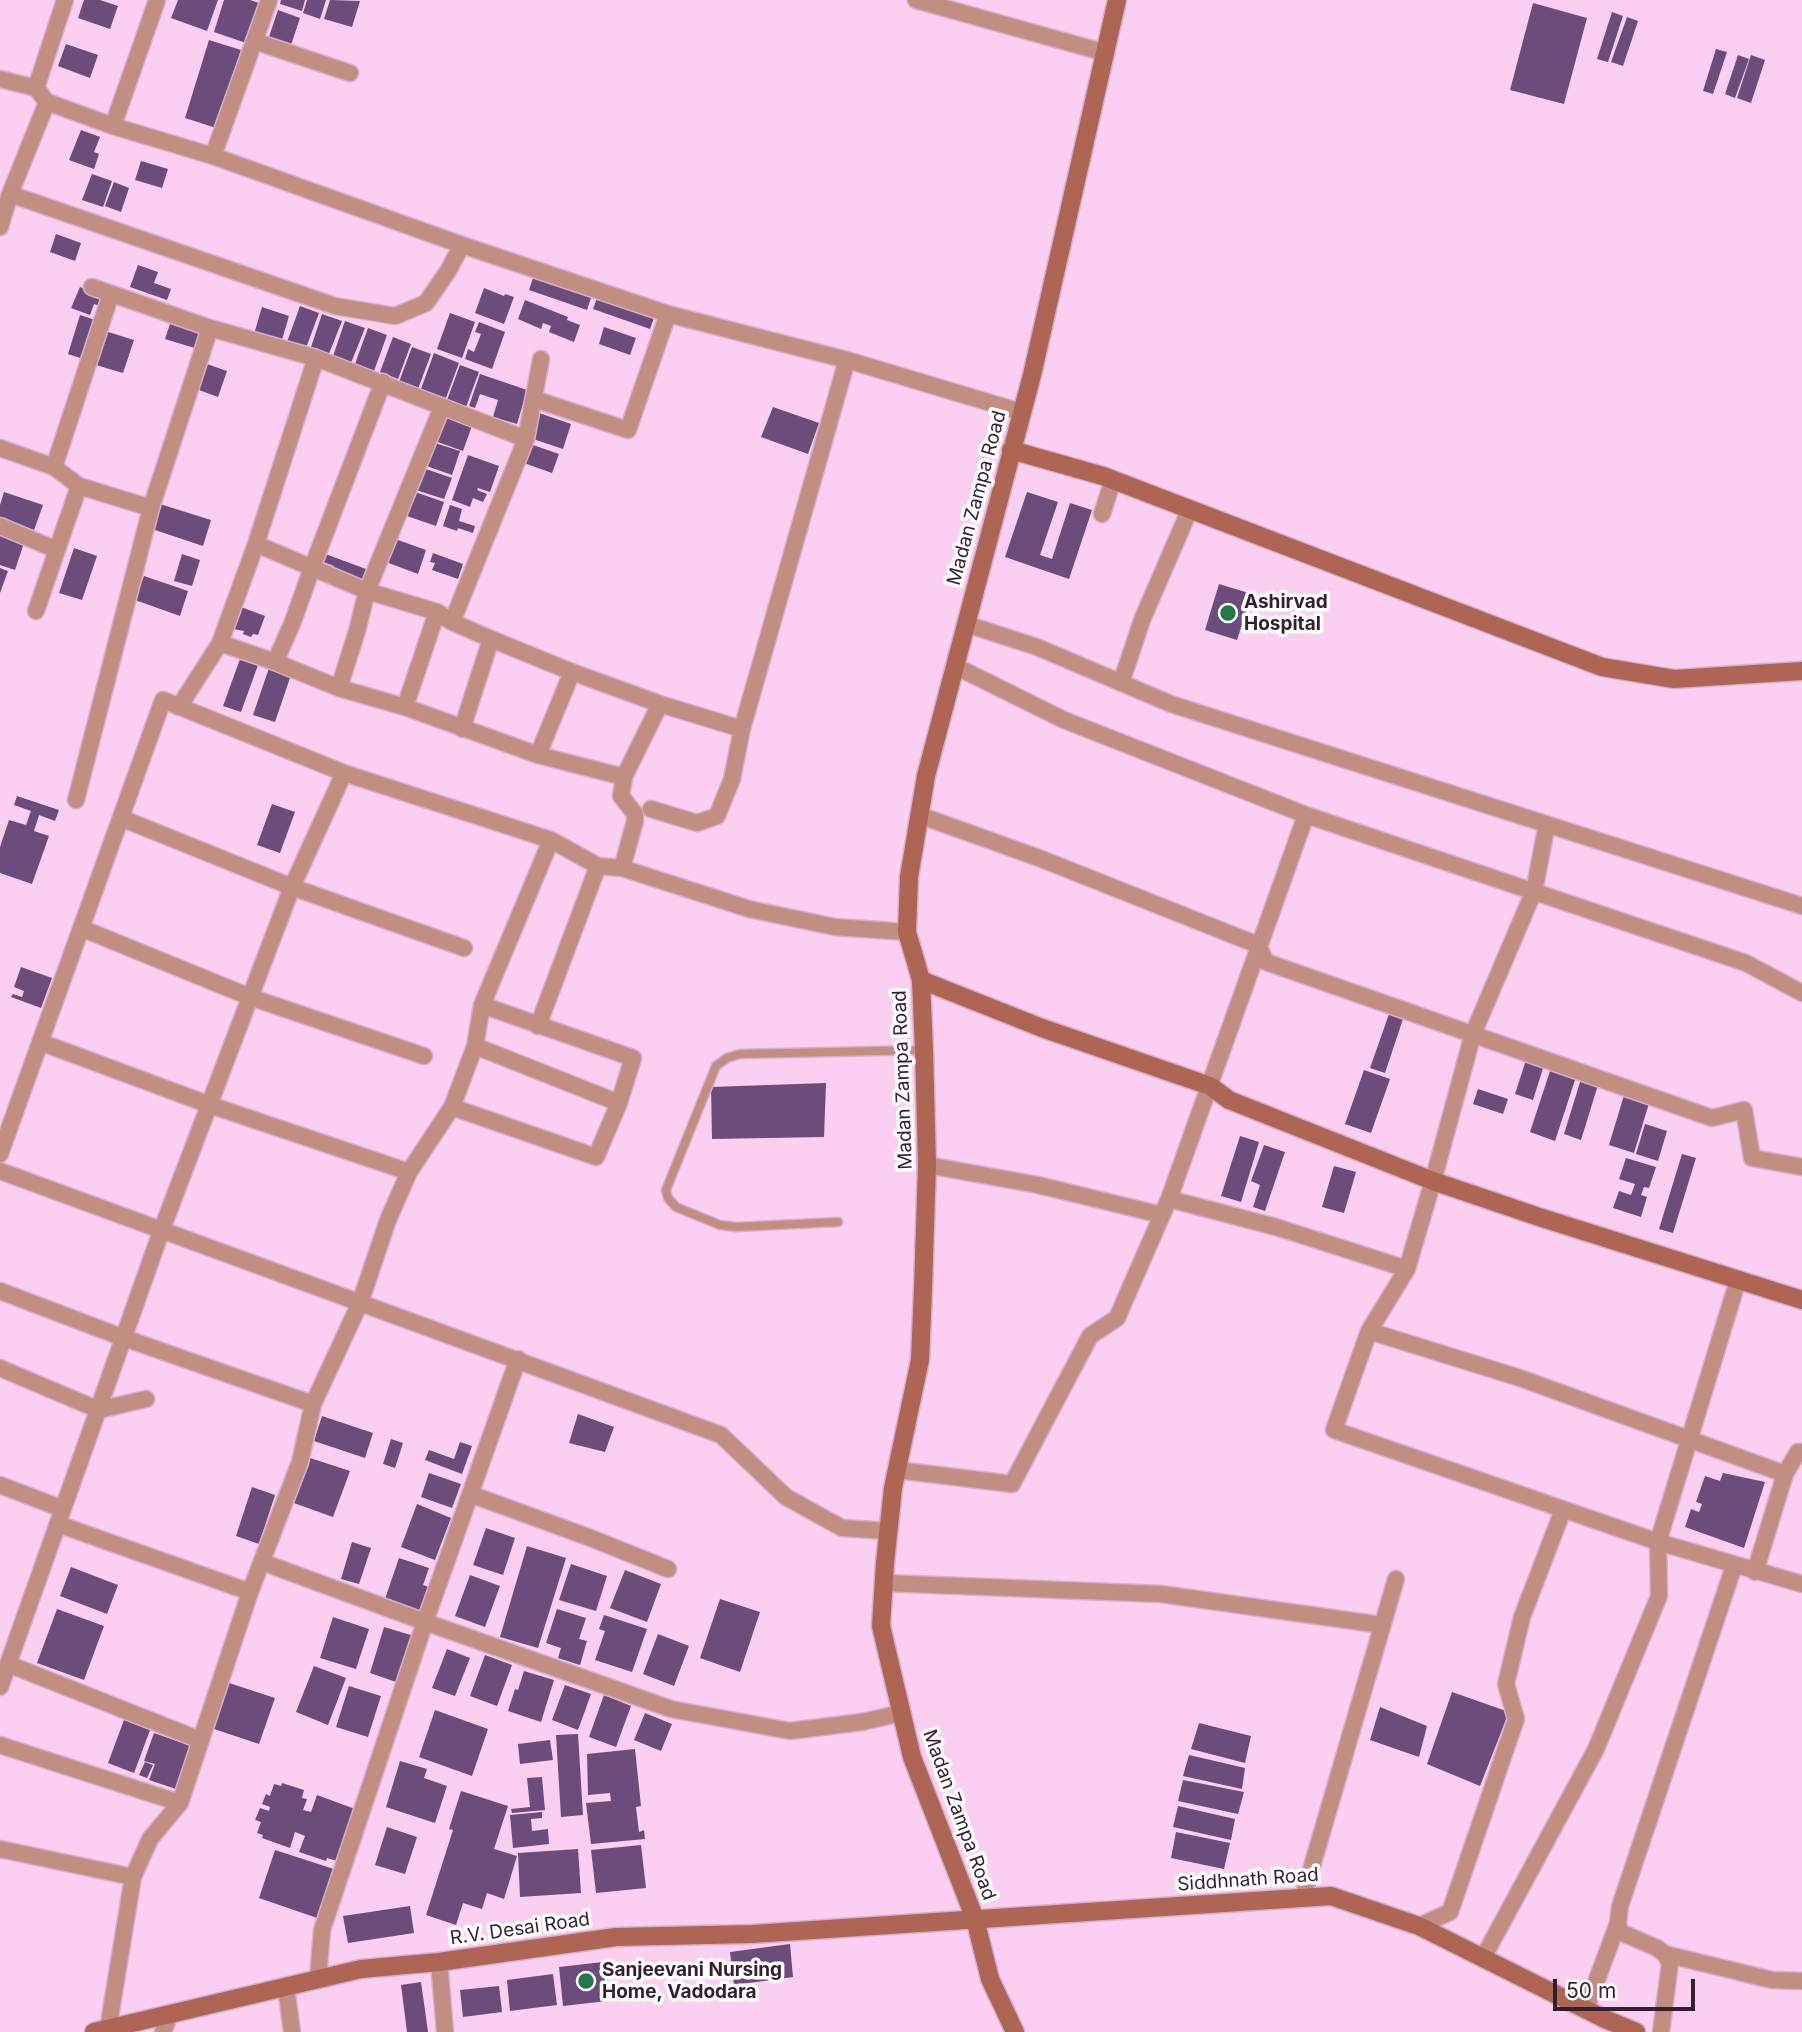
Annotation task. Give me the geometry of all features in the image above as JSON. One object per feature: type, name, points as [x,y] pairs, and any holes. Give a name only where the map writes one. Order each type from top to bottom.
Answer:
[{"type":"street","points":[[36,88],[65,0]]},
{"type":"street","points":[[113,126],[157,0]]},
{"type":"street","points":[[213,156],[269,0]]},
{"type":"street","points":[[916,0],[1106,54]]},
{"type":"street","name":"Madan Zampa Road","points":[[1015,2032],[990,1979],[967,1920],[912,1757],[881,1626],[893,1488],[920,1360],[927,1165],[920,980],[908,932],[909,877],[926,776],[1021,412],[1117,0]]},
{"type":"street","points":[[254,41],[351,73]]},
{"type":"street","points":[[0,79],[36,88],[47,102],[113,126],[213,156],[462,245],[668,314],[847,360],[1021,412]]},
{"type":"street","points":[[0,227],[10,194],[47,102]]},
{"type":"street","points":[[10,194],[335,306],[395,316],[426,303],[462,245]]},
{"type":"street","points":[[92,287],[210,328],[316,358],[526,439]]},
{"type":"street","points":[[54,467],[111,294]]},
{"type":"street","points":[[534,399],[628,430],[668,314]]},
{"type":"street","points":[[76,800],[151,508],[210,328]]},
{"type":"street","points":[[179,706],[220,643],[256,544],[316,358]]},
{"type":"street","points":[[453,622],[526,439],[541,359]]},
{"type":"street","points":[[651,809],[697,823],[717,816],[732,779],[742,729],[847,360]]},
{"type":"street","points":[[275,662],[292,624],[383,382]]},
{"type":"street","points":[[339,688],[358,631],[367,591],[442,407]]},
{"type":"street","points":[[0,448],[54,467],[79,485],[151,508]]},
{"type":"street","points":[[1011,450],[1097,474],[1602,667],[1674,679],[1802,671]]},
{"type":"street","points":[[1102,514],[1113,480]]},
{"type":"street","points":[[36,611],[79,485]]},
{"type":"street","points":[[1121,683],[1142,620],[1190,509]]},
{"type":"street","points":[[0,526],[57,550]]},
{"type":"street","points":[[256,544],[367,591],[437,612],[491,639],[572,671],[660,704],[742,729]]},
{"type":"street","points":[[405,707],[437,612]]},
{"type":"street","points":[[966,624],[1037,647],[1171,704],[1802,906]]},
{"type":"street","points":[[462,729],[491,639]]},
{"type":"street","points":[[220,643],[339,688],[405,707],[538,755],[624,777]]},
{"type":"street","points":[[955,666],[1064,720],[1306,815],[1746,963],[1802,993]]},
{"type":"street","points":[[538,755],[572,671]]},
{"type":"street","points":[[0,1154],[163,700],[344,773],[551,840],[598,866],[622,867],[749,909],[835,927],[908,932]]},
{"type":"street","points":[[622,867],[635,821],[635,814],[621,796],[624,777],[660,704]]},
{"type":"street","points":[[0,1687],[209,1105],[292,887],[344,773]]},
{"type":"street","points":[[919,815],[1039,858],[1258,945],[1266,962],[1712,1118],[1744,1110],[1752,1158],[1802,1167]]},
{"type":"street","points":[[897,1470],[1013,1484],[1090,1336],[1117,1318],[1169,1199],[1306,815]]},
{"type":"street","points":[[121,818],[292,887],[464,947]]},
{"type":"street","points":[[1548,824],[1534,891],[1472,1034],[1407,1269],[1369,1331],[1334,1430],[1658,1542],[1802,1584]]},
{"type":"street","points":[[101,2030],[133,1877],[150,1839],[180,1803],[250,1592],[300,1462],[313,1404],[360,1303],[388,1220],[409,1172],[452,1107],[475,1046],[482,1004],[551,840]]},
{"type":"street","points":[[538,1026],[598,866]]},
{"type":"street","points":[[81,928],[250,997],[424,1056]]},
{"type":"street","points":[[920,980],[1042,1028],[1210,1086],[1229,1100],[1433,1181],[1802,1300]]},
{"type":"street","points":[[452,1107],[596,1157],[619,1103],[634,1058],[482,1004]]},
{"type":"street","points":[[40,1042],[209,1105],[409,1172]]},
{"type":"street","points":[[475,1046],[619,1103]]},
{"type":"street","points":[[927,1165],[1038,1185],[1162,1215]]},
{"type":"street","points":[[0,1171],[721,1435],[786,1497],[842,1528],[888,1531]]},
{"type":"street","points":[[1169,1199],[1276,1227],[1407,1269]]},
{"type":"street","points":[[1483,1958],[1596,1749],[1658,1596],[1658,1542],[1738,1280]]},
{"type":"street","points":[[0,1291],[124,1338],[313,1404]]},
{"type":"street","points":[[1369,1331],[1520,1378],[1785,1474]]},
{"type":"street","points":[[318,1979],[322,1930],[425,1622],[518,1359]]},
{"type":"street","points":[[0,1368],[98,1410],[146,1399]]},
{"type":"street","points":[[1755,1572],[1785,1474],[1798,1452],[1802,1452]]},
{"type":"street","points":[[0,1486],[61,1516],[250,1592]]},
{"type":"street","points":[[470,1494],[588,1536],[668,1569]]},
{"type":"street","points":[[1419,1926],[1450,1912],[1516,1719],[1506,1684],[1522,1617],[1563,1510]]},
{"type":"street","points":[[262,1562],[671,1709],[790,1731],[862,1722],[902,1713]]},
{"type":"street","points":[[1586,2009],[1618,1923],[1620,1906],[1734,1566]]},
{"type":"street","points":[[1303,1897],[1396,1579]]},
{"type":"street","points":[[884,1583],[1161,1594],[1382,1625]]},
{"type":"street","points":[[8,1664],[200,1740]]},
{"type":"street","points":[[0,1745],[180,1803]]},
{"type":"street","points":[[0,1849],[133,1877]]},
{"type":"street","name":"Siddhnath Road","points":[[967,1920],[1331,1896],[1419,1926],[1636,2032]]},
{"type":"street","name":"R.V. Desai Road","points":[[101,2030],[361,1969],[439,1962],[616,1937],[752,1934],[967,1920]]},
{"type":"street","points":[[1618,1923],[1620,1932],[1665,1954],[1772,1980],[1802,1981]]},
{"type":"street","points":[[1661,2032],[1670,1963],[1665,1954]]},
{"type":"street","points":[[439,1962],[445,2032]]},
{"type":"street","points":[[286,1987],[292,2032]]},
{"type":"street","points":[[163,2032],[170,2014]]},
{"type":"lane","points":[[838,1222],[720,1226],[676,1207],[668,1198],[666,1190],[716,1066],[727,1058],[740,1054],[924,1050]]},
{"type":"building","points":[[84,0],[100,0],[118,6],[110,29],[78,18]]},
{"type":"building","points":[[178,0],[218,0],[207,31],[171,18]]},
{"type":"building","points":[[224,0],[250,0],[259,3],[246,43],[214,32]]},
{"type":"building","points":[[281,0],[305,0],[302,11],[280,4]]},
{"type":"building","points":[[307,0],[326,0],[320,19],[303,13]]},
{"type":"building","points":[[330,0],[360,1],[352,27],[324,19]]},
{"type":"building","points":[[1533,3],[1587,18],[1564,104],[1510,90]]},
{"type":"building","points":[[278,10],[300,18],[289,51],[267,43]]},
{"type":"building","points":[[1612,12],[1623,16],[1608,62],[1597,59]]},
{"type":"building","points":[[1627,17],[1638,21],[1623,66],[1611,62]]},
{"type":"building","points":[[209,40],[241,50],[216,128],[185,118]]},
{"type":"building","points":[[66,44],[98,55],[90,78],[58,66]]},
{"type":"building","points":[[1716,49],[1727,52],[1713,94],[1703,91]]},
{"type":"building","points":[[1738,55],[1749,59],[1735,98],[1725,94]]},
{"type":"building","points":[[1751,55],[1765,60],[1751,103],[1737,98]]},
{"type":"building","points":[[81,130],[100,137],[94,152],[99,154],[94,169],[69,160]]},
{"type":"building","points":[[141,161],[168,169],[162,188],[135,180]]},
{"type":"building","points":[[92,174],[112,181],[103,207],[82,200]]},
{"type":"building","points":[[114,182],[129,188],[121,212],[105,206]]},
{"type":"building","points":[[56,234],[81,243],[75,261],[50,252]]},
{"type":"building","points":[[138,265],[158,272],[154,283],[171,289],[167,300],[130,287]]},
{"type":"building","points":[[535,272],[558,280],[556,286],[568,290],[569,284],[593,292],[587,310],[529,290]]},
{"type":"building","points":[[80,287],[107,297],[103,307],[94,304],[90,315],[71,308]]},
{"type":"building","points":[[484,288],[514,297],[504,324],[475,313]]},
{"type":"building","points":[[599,292],[656,312],[650,329],[593,309]]},
{"type":"building","points":[[525,300],[568,317],[567,320],[580,325],[574,342],[549,332],[551,326],[543,323],[541,329],[518,319]]},
{"type":"building","points":[[300,306],[319,313],[306,348],[287,342]]},
{"type":"building","points":[[262,307],[289,316],[281,343],[254,334]]},
{"type":"building","points":[[450,313],[475,322],[462,358],[437,349]]},
{"type":"building","points":[[322,314],[342,321],[328,356],[310,350]]},
{"type":"building","points":[[80,315],[98,321],[86,360],[68,354]]},
{"type":"building","points":[[171,321],[206,332],[201,350],[165,339]]},
{"type":"building","points":[[345,321],[365,328],[351,363],[333,356]]},
{"type":"building","points":[[479,322],[505,332],[492,369],[465,359],[468,349],[474,352],[481,334],[475,332]]},
{"type":"building","points":[[604,327],[636,338],[630,355],[599,344]]},
{"type":"building","points":[[368,328],[387,335],[374,371],[355,364]]},
{"type":"building","points":[[102,330],[134,340],[123,373],[96,365],[94,373],[88,371]]},
{"type":"building","points":[[393,337],[411,344],[398,379],[380,372]]},
{"type":"building","points":[[412,347],[431,354],[418,389],[399,382]]},
{"type":"building","points":[[434,353],[459,363],[446,398],[421,389]]},
{"type":"building","points":[[207,364],[227,371],[218,397],[199,390]]},
{"type":"building","points":[[460,365],[479,372],[466,407],[447,400]]},
{"type":"building","points":[[480,374],[527,390],[517,424],[493,417],[498,400],[480,394],[475,408],[469,406]]},
{"type":"building","points":[[773,407],[819,423],[808,454],[761,437]]},
{"type":"building","points":[[539,413],[571,424],[563,449],[530,438]]},
{"type":"building","points":[[441,415],[473,423],[463,451],[432,440]]},
{"type":"building","points":[[432,442],[460,451],[452,475],[424,465]]},
{"type":"building","points":[[530,444],[559,454],[552,473],[524,463]]},
{"type":"building","points":[[468,455],[499,466],[490,492],[478,488],[477,490],[487,494],[483,502],[473,498],[470,507],[452,500]]},
{"type":"building","points":[[423,468],[452,478],[444,499],[416,490]]},
{"type":"building","points":[[4,492],[43,505],[34,530],[0,518]]},
{"type":"building","points":[[415,492],[444,502],[436,526],[407,516]]},
{"type":"building","points":[[1027,492],[1058,502],[1040,555],[1052,559],[1070,503],[1092,510],[1069,579],[1005,557]]},
{"type":"building","points":[[160,504],[211,520],[203,546],[152,529]]},
{"type":"building","points":[[450,505],[462,509],[459,521],[475,526],[473,533],[443,526]]},
{"type":"building","points":[[0,536],[24,543],[15,570],[0,565]]},
{"type":"building","points":[[395,539],[426,550],[418,574],[386,562]]},
{"type":"building","points":[[74,548],[97,556],[82,600],[59,593]]},
{"type":"building","points":[[320,552],[366,569],[362,580],[332,573],[334,566],[318,560]]},
{"type":"building","points":[[433,553],[463,564],[458,579],[432,570],[435,563],[430,562]]},
{"type":"building","points":[[182,554],[200,560],[192,586],[174,581]]},
{"type":"building","points":[[0,568],[8,571],[0,593]]},
{"type":"building","points":[[144,576],[188,591],[180,616],[135,600]]},
{"type":"building","points":[[1219,584],[1252,594],[1237,640],[1205,630]]},
{"type":"building","points":[[241,607],[265,616],[258,635],[253,634],[251,637],[243,634],[244,631],[233,629]]},
{"type":"building","points":[[240,659],[258,665],[241,712],[223,706]]},
{"type":"building","points":[[269,668],[291,675],[275,722],[253,715]]},
{"type":"building","points":[[17,796],[59,810],[55,821],[39,815],[34,831],[49,836],[32,884],[0,873],[0,847],[9,820],[26,825],[31,811],[14,805]]},
{"type":"building","points":[[272,804],[295,812],[280,853],[257,845]]},
{"type":"building","points":[[21,967],[52,978],[41,1008],[11,997],[13,994],[22,997],[24,991],[14,987]]},
{"type":"building","points":[[1389,1014],[1403,1019],[1385,1073],[1370,1068]]},
{"type":"building","points":[[1526,1060],[1544,1065],[1533,1100],[1515,1094]]},
{"type":"building","points":[[1551,1068],[1576,1077],[1555,1141],[1530,1132]]},
{"type":"building","points":[[1364,1070],[1390,1079],[1371,1133],[1345,1124]]},
{"type":"building","points":[[1581,1079],[1598,1085],[1581,1140],[1564,1134]]},
{"type":"building","points":[[826,1083],[824,1137],[712,1139],[711,1087]]},
{"type":"building","points":[[1478,1089],[1508,1099],[1503,1114],[1473,1104]]},
{"type":"building","points":[[1625,1092],[1650,1100],[1634,1153],[1609,1145]]},
{"type":"building","points":[[1645,1124],[1667,1131],[1658,1161],[1636,1154]]},
{"type":"building","points":[[1240,1136],[1259,1142],[1241,1202],[1221,1196]]},
{"type":"building","points":[[1264,1145],[1285,1152],[1265,1211],[1253,1207],[1260,1185],[1251,1181]]},
{"type":"building","points":[[1682,1154],[1696,1158],[1673,1233],[1659,1229]]},
{"type":"building","points":[[1626,1158],[1656,1167],[1649,1188],[1644,1187],[1641,1195],[1647,1197],[1641,1217],[1613,1208],[1619,1191],[1631,1195],[1635,1184],[1619,1179]]},
{"type":"building","points":[[1334,1166],[1356,1172],[1344,1213],[1322,1207]]},
{"type":"building","points":[[578,1414],[614,1427],[605,1452],[569,1443]]},
{"type":"building","points":[[322,1416],[373,1433],[365,1458],[314,1441]]},
{"type":"building","points":[[391,1439],[403,1443],[395,1468],[383,1464]]},
{"type":"building","points":[[460,1442],[472,1446],[462,1474],[425,1460],[429,1450],[454,1459]]},
{"type":"building","points":[[307,1457],[350,1471],[333,1517],[291,1502]]},
{"type":"building","points":[[429,1473],[461,1484],[452,1508],[421,1497]]},
{"type":"building","points":[[1723,1473],[1765,1482],[1744,1548],[1685,1527],[1691,1509],[1699,1512],[1702,1504],[1696,1502],[1705,1476],[1720,1481]]},
{"type":"building","points":[[252,1487],[275,1495],[259,1544],[236,1536]]},
{"type":"building","points":[[417,1504],[451,1518],[435,1560],[401,1547]]},
{"type":"building","points":[[486,1528],[515,1538],[503,1575],[473,1565]]},
{"type":"building","points":[[352,1542],[371,1548],[359,1584],[341,1579]]},
{"type":"building","points":[[527,1546],[566,1558],[538,1648],[500,1637]]},
{"type":"building","points":[[399,1558],[429,1568],[423,1585],[432,1588],[424,1612],[385,1599]]},
{"type":"building","points":[[571,1564],[607,1576],[596,1611],[559,1600]]},
{"type":"building","points":[[71,1567],[118,1585],[107,1614],[60,1596]]},
{"type":"building","points":[[625,1570],[661,1584],[647,1622],[610,1608]]},
{"type":"building","points":[[470,1575],[500,1586],[485,1627],[455,1616]]},
{"type":"building","points":[[720,1599],[760,1612],[740,1672],[700,1658]]},
{"type":"building","points":[[57,1609],[104,1626],[84,1680],[37,1663]]},
{"type":"building","points":[[557,1609],[586,1618],[579,1639],[587,1641],[580,1665],[558,1658],[561,1648],[546,1643]]},
{"type":"building","points":[[604,1615],[647,1629],[632,1672],[595,1660],[605,1631],[599,1629]]},
{"type":"building","points":[[333,1617],[369,1629],[356,1669],[320,1658]]},
{"type":"building","points":[[384,1627],[414,1636],[399,1683],[370,1673]]},
{"type":"building","points":[[658,1634],[689,1646],[674,1686],[643,1674]]},
{"type":"building","points":[[447,1649],[470,1658],[455,1696],[432,1688]]},
{"type":"building","points":[[485,1655],[512,1665],[497,1706],[470,1696]]},
{"type":"building","points":[[314,1666],[346,1678],[328,1725],[296,1712]]},
{"type":"building","points":[[524,1671],[554,1680],[541,1722],[508,1711]]},
{"type":"building","points":[[229,1683],[275,1698],[259,1744],[214,1729]]},
{"type":"building","points":[[565,1685],[591,1694],[578,1730],[552,1720]]},
{"type":"building","points":[[349,1686],[381,1696],[368,1737],[336,1727]]},
{"type":"building","points":[[1452,1692],[1509,1712],[1480,1786],[1427,1764]]},
{"type":"building","points":[[604,1695],[631,1706],[616,1747],[589,1737]]},
{"type":"building","points":[[1380,1707],[1427,1726],[1419,1757],[1370,1740]]},
{"type":"building","points":[[435,1710],[488,1729],[472,1776],[419,1757]]},
{"type":"building","points":[[645,1713],[672,1724],[661,1751],[634,1740]]},
{"type":"building","points":[[124,1720],[150,1730],[134,1773],[108,1763]]},
{"type":"building","points":[[1199,1723],[1251,1736],[1245,1763],[1191,1749]]},
{"type":"building","points":[[154,1733],[191,1746],[176,1789],[149,1780],[155,1764],[144,1761]]},
{"type":"building","points":[[578,1734],[583,1815],[561,1817],[556,1735]]},
{"type":"building","points":[[550,1740],[553,1760],[520,1764],[518,1744]]},
{"type":"building","points":[[635,1749],[641,1806],[636,1807],[639,1832],[644,1830],[645,1839],[591,1844],[586,1803],[611,1801],[610,1793],[588,1795],[587,1754]]},
{"type":"building","points":[[1189,1755],[1245,1768],[1242,1789],[1183,1776]]},
{"type":"building","points":[[400,1761],[427,1769],[424,1778],[447,1786],[435,1823],[386,1807]]},
{"type":"building","points":[[145,1762],[153,1765],[147,1778],[139,1775]]},
{"type":"building","points":[[542,1777],[545,1810],[512,1813],[511,1809],[530,1807],[527,1778]]},
{"type":"building","points":[[1183,1780],[1244,1792],[1238,1814],[1178,1801]]},
{"type":"building","points":[[282,1783],[304,1790],[302,1798],[307,1799],[303,1810],[311,1812],[317,1795],[355,1809],[337,1861],[327,1858],[326,1861],[299,1852],[305,1836],[295,1832],[290,1848],[262,1838],[263,1835],[257,1833],[261,1822],[255,1820],[260,1808],[269,1811],[270,1807],[262,1804],[266,1794],[270,1796],[274,1784],[281,1786]]},
{"type":"building","points":[[461,1791],[508,1806],[494,1849],[517,1856],[504,1899],[487,1893],[482,1909],[463,1903],[456,1925],[426,1915],[453,1830],[449,1829]]},
{"type":"building","points":[[1178,1806],[1235,1819],[1231,1840],[1173,1827]]},
{"type":"building","points":[[542,1812],[542,1818],[531,1819],[532,1831],[548,1829],[549,1844],[513,1848],[510,1815]]},
{"type":"building","points":[[387,1827],[417,1837],[405,1874],[375,1865]]},
{"type":"building","points":[[1176,1832],[1230,1843],[1224,1869],[1171,1858]]},
{"type":"building","points":[[641,1845],[646,1888],[596,1893],[591,1850]]},
{"type":"building","points":[[578,1849],[581,1893],[520,1897],[518,1853]]},
{"type":"building","points":[[275,1850],[337,1870],[320,1919],[259,1898]]},
{"type":"building","points":[[410,1906],[414,1933],[348,1943],[343,1916]]},
{"type":"building","points":[[790,1944],[793,1977],[734,1985],[730,1952]]},
{"type":"building","points":[[603,1962],[607,2001],[563,2006],[559,1967]]},
{"type":"building","points":[[553,1974],[557,2005],[510,2011],[507,1980]]},
{"type":"building","points":[[421,1982],[428,2032],[407,2032],[401,1985]]},
{"type":"building","points":[[499,1986],[502,2012],[463,2017],[460,1990]]},
{"type":"place","name":"Ashirvad Hospital","points":[[1228,613]]},
{"type":"place","name":"Sanjeevani Nursing Home, Vadodara","points":[[586,1981]]}]
